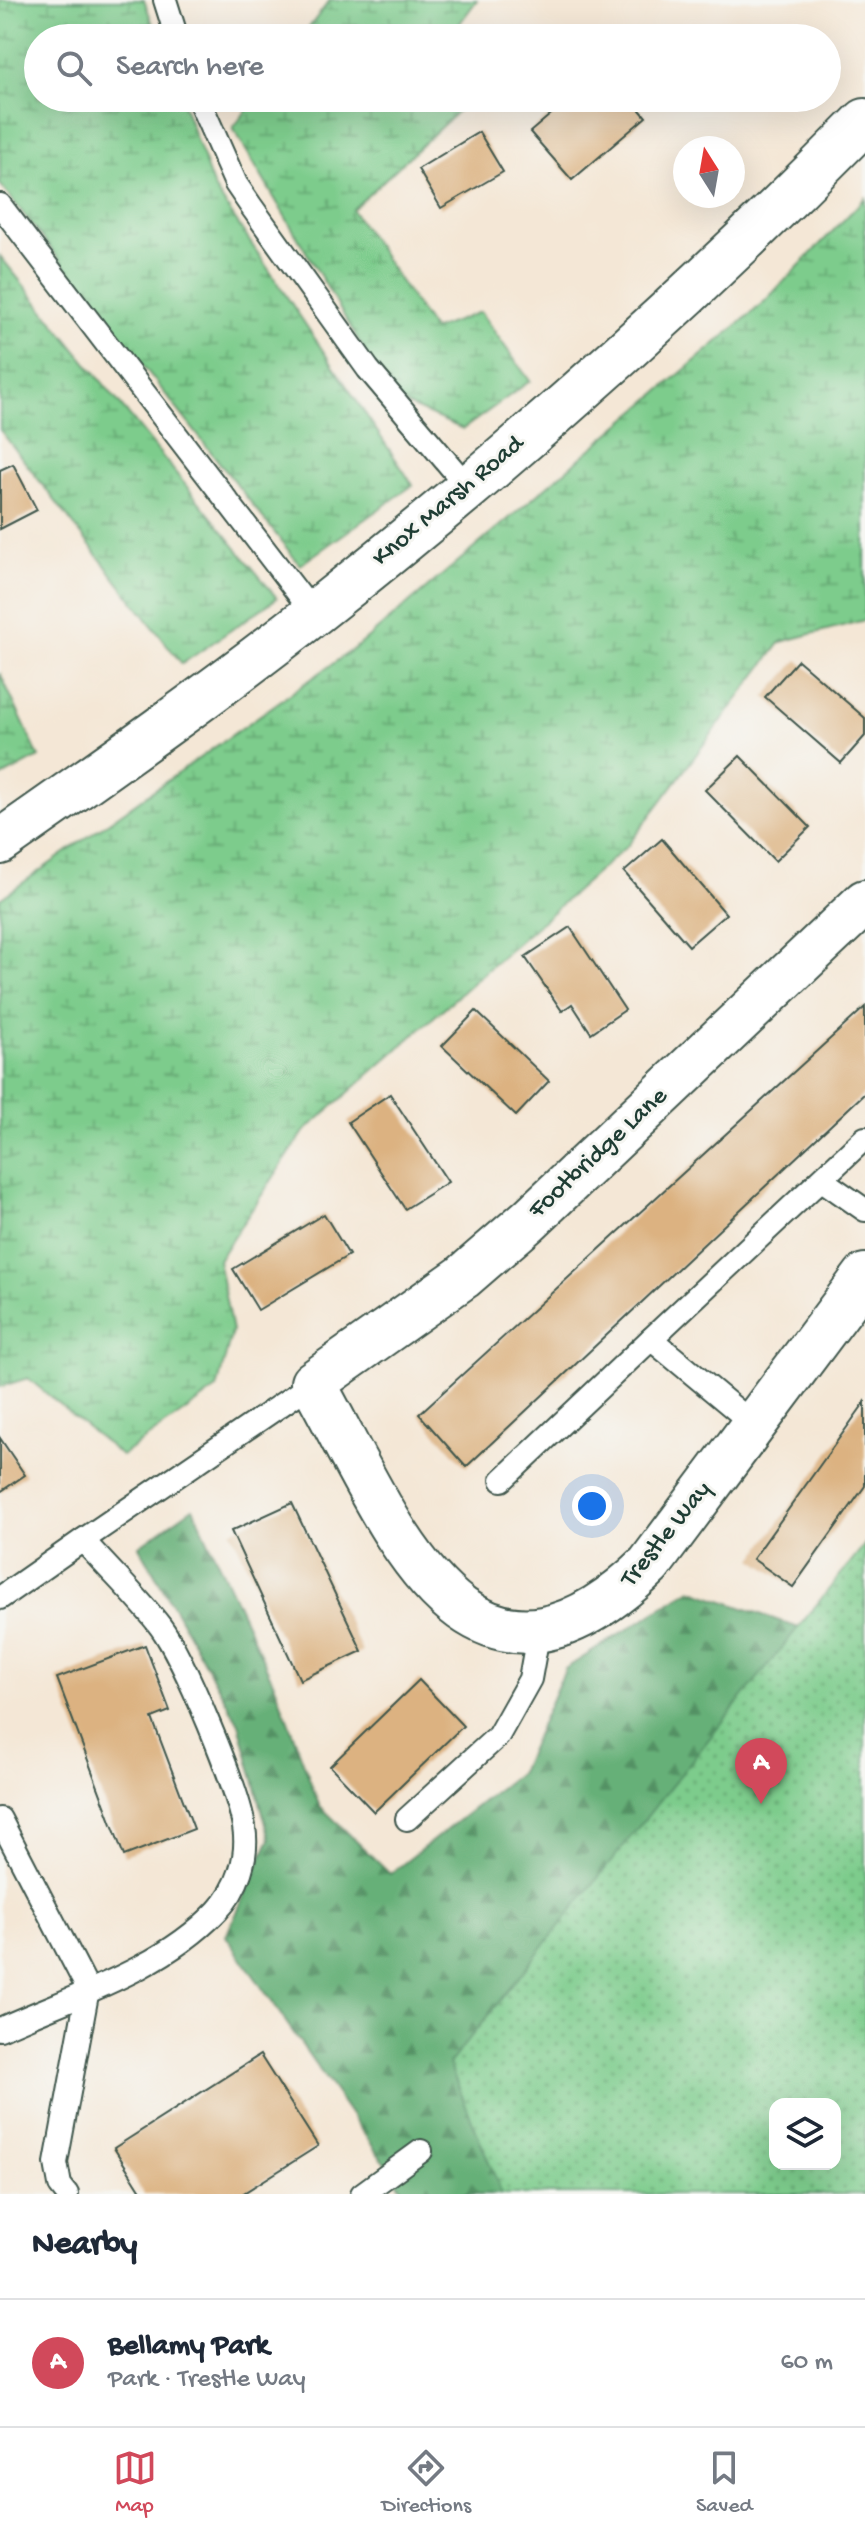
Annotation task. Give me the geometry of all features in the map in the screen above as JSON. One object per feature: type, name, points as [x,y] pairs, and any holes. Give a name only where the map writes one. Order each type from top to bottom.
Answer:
[{"type":"street","name":"Knox Marsh Road","points":[[0,842],[314,614],[663,319],[865,121]]},
{"type":"street","name":"Footbridge Lane","points":[[313,1383],[463,1277],[518,1230],[865,902]]},
{"type":"street","name":"Trestle Way","points":[[313,1383],[405,1551],[432,1586],[466,1613],[508,1629],[539,1629],[578,1619],[627,1586],[673,1534],[752,1423],[865,1276]]},
{"type":"lane","points":[[165,0],[173,24]]},
{"type":"lane","points":[[204,112],[236,184],[251,206],[368,369],[467,486]]},
{"type":"lane","points":[[0,205],[314,614]]},
{"type":"lane","points":[[502,1480],[865,1138]]},
{"type":"lane","points":[[822,1180],[865,1210]]},
{"type":"lane","points":[[651,1339],[752,1423]]},
{"type":"lane","points":[[0,1598],[313,1383]]},
{"type":"lane","points":[[0,2029],[149,1962],[219,1910],[242,1872],[244,1828],[182,1665],[161,1627],[83,1540]]},
{"type":"lane","points":[[407,1819],[498,1736],[530,1679],[539,1629]]},
{"type":"lane","points":[[0,1819],[88,1989],[56,2163],[60,2185],[67,2194]]},
{"type":"lane","points":[[362,2194],[421,2151]]},
{"type":"green space","points":[[0,0],[144,0],[153,24],[24,24],[24,112],[186,112],[214,188],[413,485],[300,565],[0,184]]},
{"type":"green space","points":[[330,0],[477,0],[460,24],[312,24]]},
{"type":"green space","points":[[245,112],[457,112],[352,210],[433,330],[480,312],[530,381],[463,429],[393,399],[233,128]]},
{"type":"green space","points":[[865,198],[865,620],[781,642],[628,845],[304,1132],[218,1260],[232,1331],[217,1389],[121,1456],[28,1378],[0,1387],[0,899],[362,643],[761,305]]},
{"type":"green space","points":[[0,256],[277,598],[182,664],[0,430]]},
{"type":"green space","points":[[0,673],[39,757],[0,778]]},
{"type":"green space","points":[[193,1508],[276,1688],[319,1805],[390,1874],[520,1772],[565,1669],[691,1589],[810,1632],[865,2194],[406,2194],[226,1936],[270,1839],[239,1724],[139,1546]]},
{"type":"green space","points":[[865,1544],[865,2194],[502,2194],[449,2064]]},
{"type":"building","points":[[554,112],[642,112],[646,117],[572,180],[530,132]]},
{"type":"building","points":[[479,132],[503,172],[441,208],[418,169]]},
{"type":"building","points":[[13,464],[37,510],[0,529],[0,470]]},
{"type":"building","points":[[798,660],[865,718],[865,736],[841,763],[765,697]]},
{"type":"building","points":[[740,756],[810,827],[775,861],[705,790]]},
{"type":"building","points":[[662,839],[726,914],[689,946],[624,872]]},
{"type":"building","points":[[570,927],[625,1010],[591,1033],[572,1004],[562,1011],[525,957]]},
{"type":"building","points":[[865,1007],[865,1093],[466,1467],[419,1414]]},
{"type":"building","points":[[476,1011],[549,1081],[516,1116],[442,1046]]},
{"type":"building","points":[[390,1094],[448,1182],[405,1209],[348,1122]]},
{"type":"building","points":[[324,1214],[349,1255],[258,1310],[233,1269]]},
{"type":"building","points":[[865,1402],[865,1486],[793,1587],[753,1559]]},
{"type":"building","points":[[0,1438],[25,1475],[0,1492]]},
{"type":"building","points":[[292,1503],[362,1651],[300,1680],[231,1531]]},
{"type":"building","points":[[145,1645],[170,1711],[152,1718],[194,1829],[124,1856],[57,1678]]},
{"type":"building","points":[[419,1680],[463,1726],[374,1812],[330,1766]]},
{"type":"building","points":[[260,2055],[318,2146],[242,2194],[143,2194],[114,2148]]},
{"type":"place","name":"Bellamy Park","points":[[761,1804]]}]
